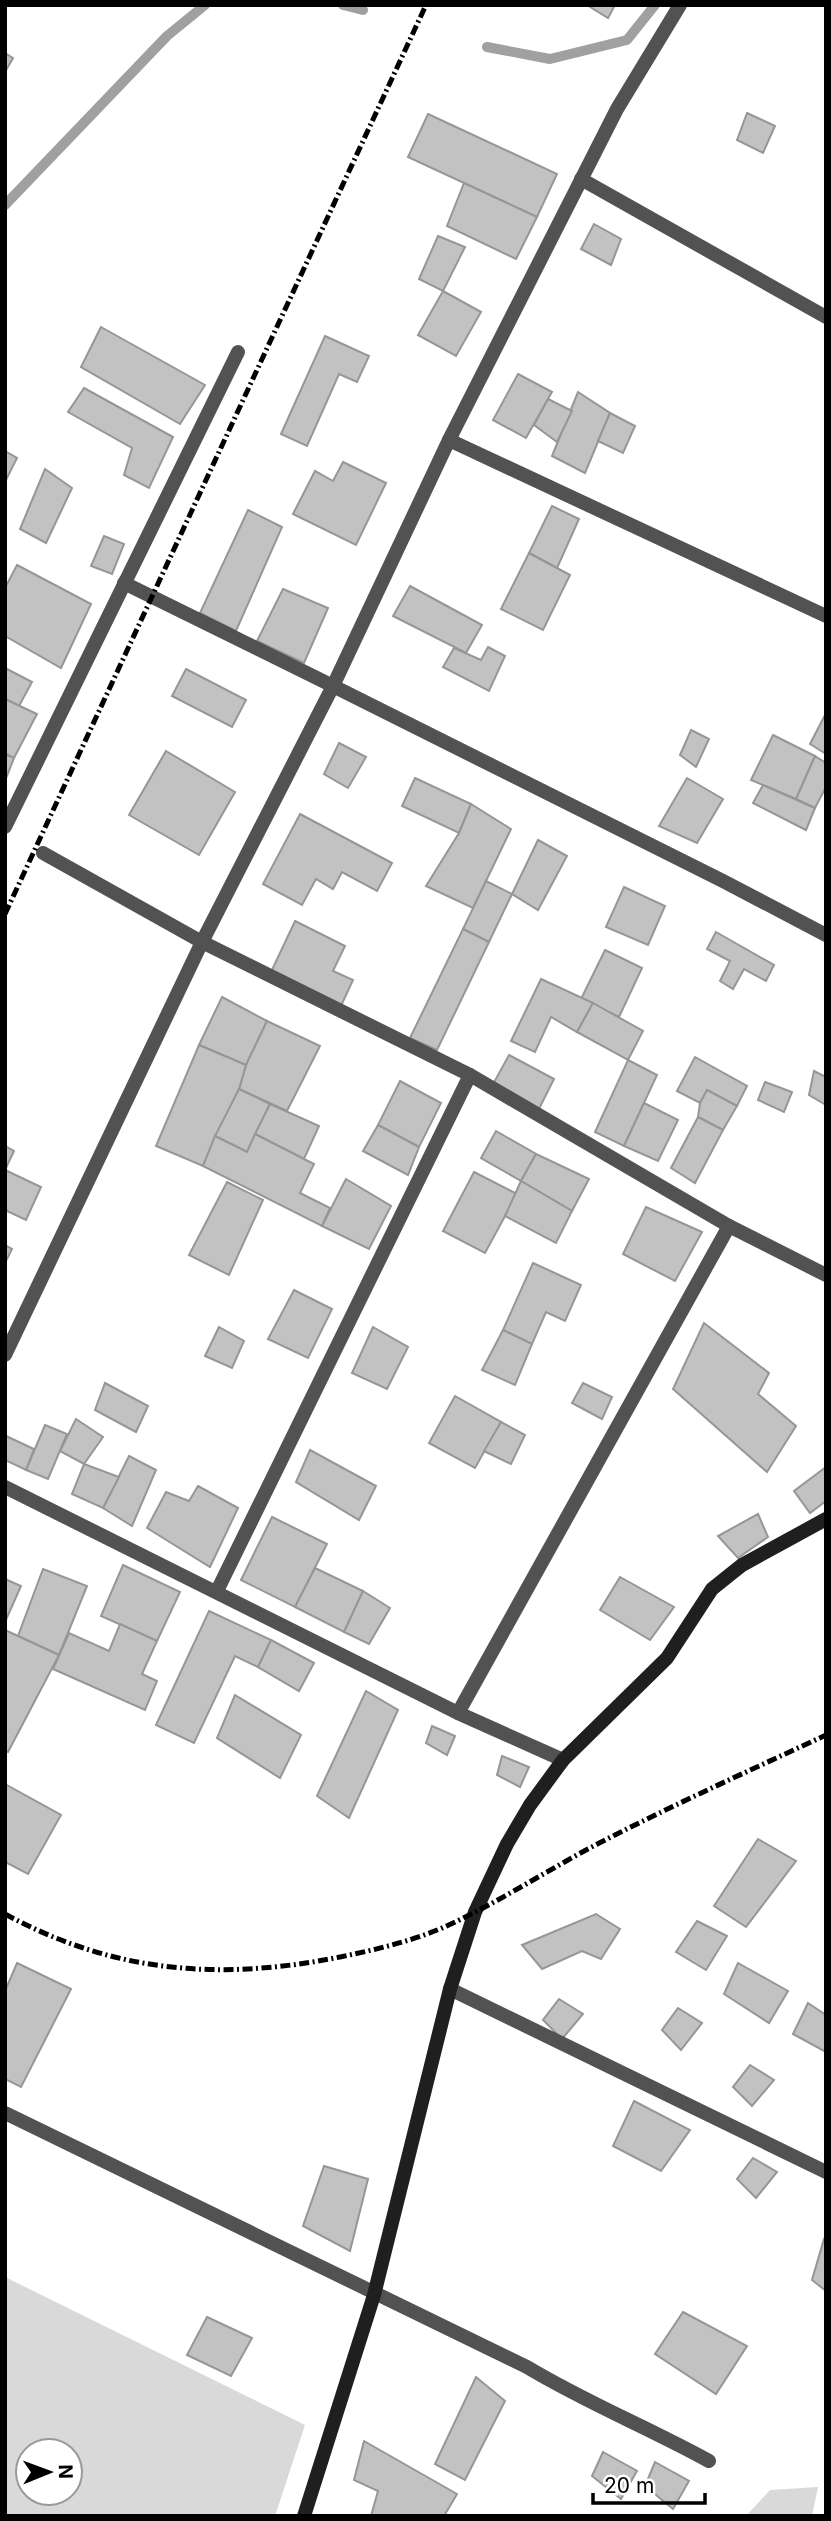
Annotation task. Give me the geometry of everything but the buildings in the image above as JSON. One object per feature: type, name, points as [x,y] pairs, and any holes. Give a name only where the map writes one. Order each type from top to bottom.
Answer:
[{"type":"street","points":[[5,1354],[202,942],[333,686],[449,440],[617,109],[680,5]]},
{"type":"street","points":[[582,179],[826,317]]},
{"type":"street","points":[[5,827],[237,352]]},
{"type":"street","points":[[449,440],[826,616]]},
{"type":"street","points":[[124,583],[723,881],[826,935]]},
{"type":"street","points":[[43,853],[202,942],[470,1075],[729,1226],[826,1275]]},
{"type":"street","points":[[217,1591],[470,1075]]},
{"type":"street","points":[[458,1713],[729,1226]]},
{"type":"street","points":[[5,1487],[458,1713],[563,1760]]},
{"type":"street","points":[[304,2516],[374,2295],[450,1989],[475,1912],[491,1874],[530,1805],[563,1760],[667,1658],[712,1589],[742,1565],[826,1519]]},
{"type":"street","points":[[450,1989],[826,2172]]},
{"type":"street","points":[[5,2113],[374,2295],[527,2367],[557,2386],[662,2435],[709,2461]]},
{"type":"shaded area","points":[[5,2277],[305,2425],[275,2516],[5,2516]]},
{"type":"shaded area","points":[[818,2487],[812,2516],[746,2516],[770,2490]]},
{"type":"waterway","points":[[5,205],[167,36],[205,5]]},
{"type":"waterway","points":[[343,5],[363,10]]},
{"type":"waterway","points":[[487,47],[550,59],[627,40],[655,5]]},
{"type":"railway","points":[[5,914],[426,5]]},
{"type":"railway","points":[[5,1914],[86,1949],[168,1967],[252,1969],[353,1954],[442,1928],[486,1907],[615,1835],[826,1735]]}]
